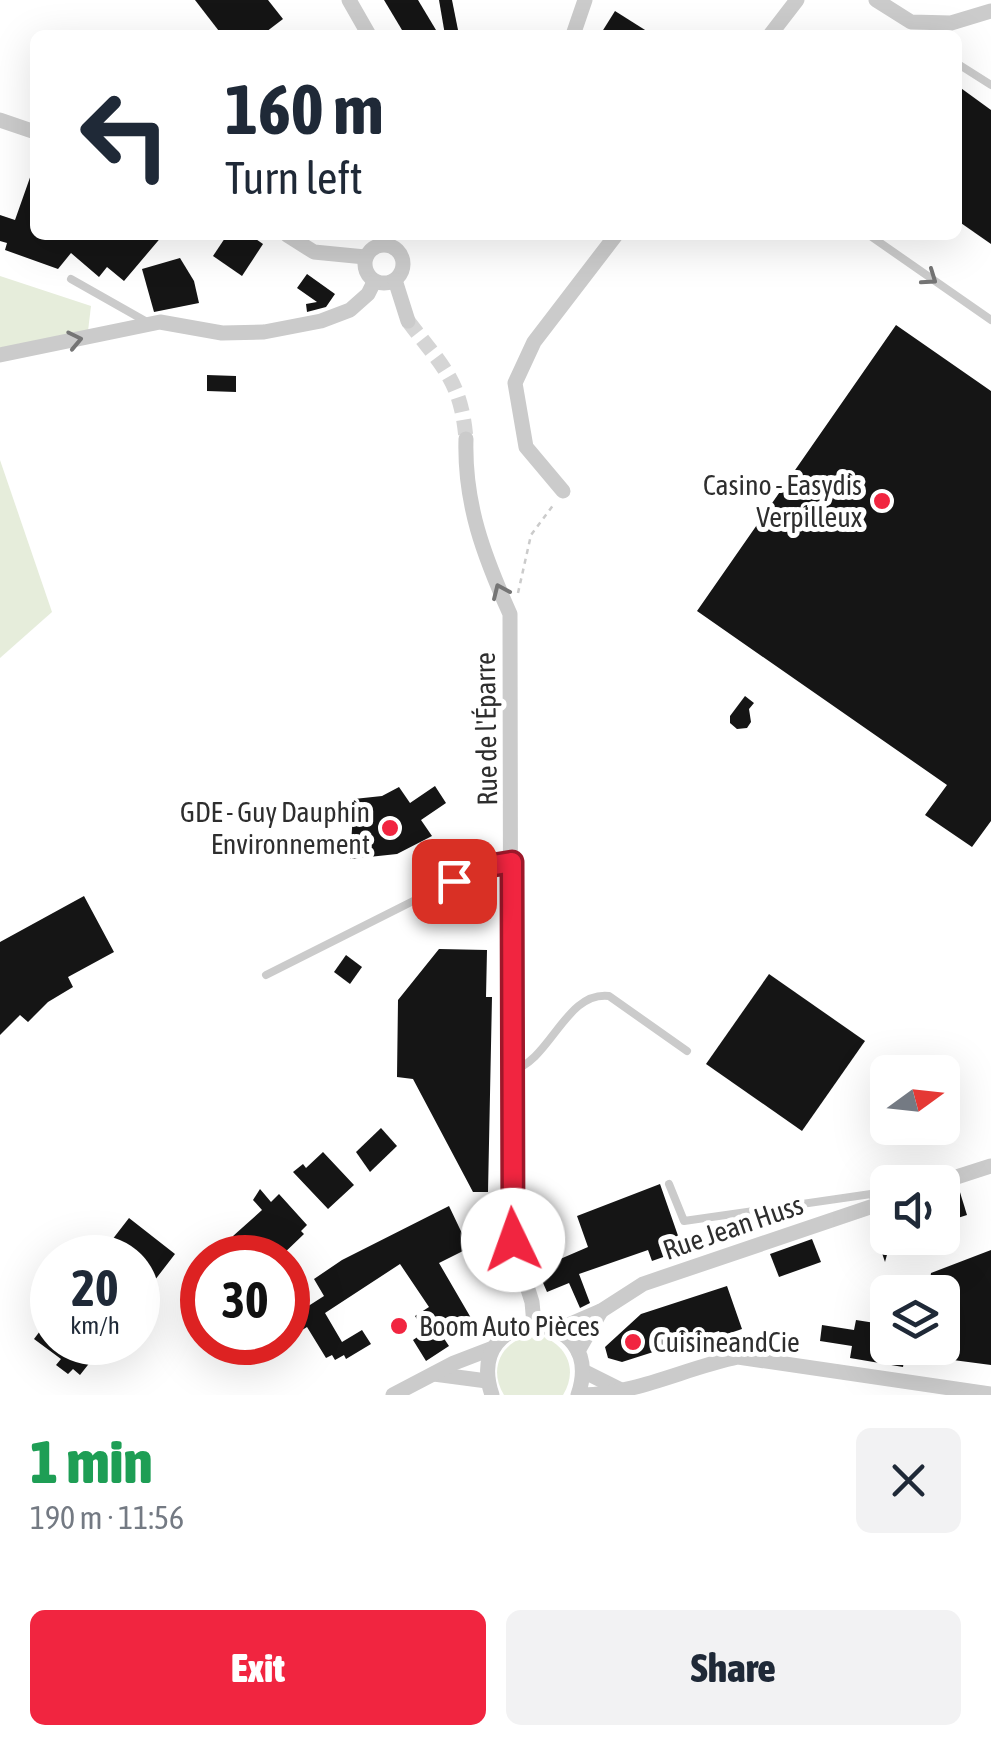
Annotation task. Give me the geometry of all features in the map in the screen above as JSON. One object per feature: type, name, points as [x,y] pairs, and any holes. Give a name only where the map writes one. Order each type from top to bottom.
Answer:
[{"type":"street","points":[[349,0],[367,30]]},
{"type":"street","points":[[575,30],[585,0]]},
{"type":"street","points":[[774,30],[797,0]]},
{"type":"street","points":[[877,0],[911,22],[951,23],[991,11]]},
{"type":"street","points":[[974,17],[989,0]]},
{"type":"street","points":[[0,120],[30,130]]},
{"type":"street","points":[[295,240],[314,252],[366,257]]},
{"type":"street","points":[[563,491],[526,447],[515,383],[534,342],[612,240]]},
{"type":"street","points":[[399,242],[403,264],[395,280],[385,284],[374,282],[365,269],[366,257],[378,246],[399,242]]},
{"type":"street","points":[[395,280],[408,321]]},
{"type":"street","points":[[0,355],[160,322],[222,333],[264,332],[321,322],[350,310],[368,294],[374,282]]},
{"type":"street","name":"Rue de l'Éparre","points":[[466,439],[465,468],[474,526],[510,614],[513,1242],[532,1302],[534,1324]]},
{"type":"street","points":[[960,1176],[991,1166]]},
{"type":"street","name":"Rue Jean Huss","points":[[557,1330],[601,1311],[644,1284],[870,1206]]},
{"type":"street","name":"Rue Jean Huss","points":[[578,1351],[601,1311]]},
{"type":"street","points":[[430,1374],[490,1388],[489,1358],[494,1348],[504,1336],[534,1324],[557,1330],[578,1351],[583,1371],[580,1395],[646,1386],[738,1357],[991,1394]]},
{"type":"street","points":[[392,1395],[430,1374],[494,1348]]},
{"type":"street","points":[[583,1371],[621,1390]]},
{"type":"lane","points":[[962,67],[991,86]]},
{"type":"lane","points":[[876,240],[991,320]]},
{"type":"lane","points":[[72,280],[150,324]]},
{"type":"lane","points":[[266,975],[454,881],[488,866],[512,862]]},
{"type":"lane","points":[[511,1071],[523,1068],[581,1004],[598,995],[609,996],[688,1051]]},
{"type":"lane","points":[[669,1184],[684,1221],[870,1194]]},
{"type":"lane","points":[[422,1395],[430,1374]]},
{"type":"path","points":[[510,614],[531,535],[563,491]]},
{"type":"green space","points":[[0,276],[91,306],[88,331],[0,348]]},
{"type":"green space","points":[[0,460],[52,612],[0,658]]},
{"type":"green space","points":[[538,1335],[556,1344],[567,1358],[570,1376],[563,1395],[504,1395],[497,1374],[502,1354],[516,1341]]},
{"type":"building","points":[[195,0],[268,0],[283,19],[269,30],[218,30]]},
{"type":"building","points":[[384,0],[418,0],[436,30],[402,30]]},
{"type":"building","points":[[439,0],[452,0],[458,30],[444,30]]},
{"type":"building","points":[[615,11],[645,30],[603,30]]},
{"type":"building","points":[[962,89],[991,110],[991,244],[962,224]]},
{"type":"building","points":[[30,178],[30,240],[159,240],[124,281],[107,267],[99,277],[71,253],[58,269],[5,250],[7,243],[0,241],[0,215],[15,220]]},
{"type":"building","points":[[224,240],[257,240],[263,244],[242,276],[213,256]]},
{"type":"building","points":[[180,258],[194,281],[199,303],[154,312],[142,269]]},
{"type":"building","points":[[307,274],[335,294],[326,307],[307,312],[306,304],[317,302],[297,288]]},
{"type":"building","name":"Casino - Easydis Verpilleux","points":[[896,325],[991,391],[991,821],[972,847],[925,815],[947,785],[697,611]]},
{"type":"building","points":[[207,375],[236,376],[236,392],[207,391]]},
{"type":"building","points":[[745,696],[754,703],[749,709],[751,722],[747,728],[737,729],[730,723],[730,716]]},
{"type":"building","name":"GDE - Guy Dauphin Environnement","points":[[435,786],[446,803],[421,820],[432,836],[397,854],[350,859],[354,799],[382,796],[399,787],[410,803]]},
{"type":"building","points":[[84,896],[114,952],[68,977],[73,987],[48,1002],[28,1022],[20,1015],[0,1035],[0,942]]},
{"type":"building","points":[[439,949],[487,950],[486,997],[492,997],[488,1192],[473,1192],[413,1079],[397,1077],[398,1000]]},
{"type":"building","points":[[346,955],[362,967],[350,984],[334,972]]},
{"type":"building","points":[[769,974],[865,1041],[802,1131],[706,1064]]},
{"type":"building","points":[[381,1128],[397,1146],[370,1172],[356,1152]]},
{"type":"building","points":[[323,1152],[354,1185],[328,1209],[293,1172],[303,1164],[306,1168]]},
{"type":"building","points":[[660,1184],[683,1250],[652,1261],[648,1250],[579,1274],[590,1303],[580,1308],[569,1283],[547,1292],[537,1269],[588,1247],[577,1216]]},
{"type":"building","points":[[260,1189],[271,1202],[279,1194],[307,1225],[301,1231],[304,1234],[234,1235],[262,1210],[253,1200]]},
{"type":"building","points":[[960,1192],[967,1215],[960,1217]]},
{"type":"building","points":[[449,1206],[469,1248],[439,1263],[471,1318],[443,1337],[449,1346],[426,1361],[413,1340],[425,1332],[415,1316],[429,1307],[400,1264],[325,1313],[342,1342],[362,1330],[371,1344],[346,1359],[344,1355],[335,1360],[332,1355],[326,1358],[310,1332],[310,1305],[324,1296],[314,1279],[342,1260]]},
{"type":"building","points":[[129,1218],[151,1235],[116,1235]]},
{"type":"building","points":[[812,1239],[821,1262],[779,1277],[770,1254]]},
{"type":"building","points":[[160,1242],[175,1254],[160,1273]]},
{"type":"building","points":[[991,1250],[991,1365],[960,1361],[960,1275],[931,1273]]},
{"type":"building","points":[[727,1286],[742,1329],[721,1336],[719,1331],[622,1362],[608,1358],[605,1347],[641,1314]]},
{"type":"building","points":[[856,1320],[870,1322],[870,1361],[850,1358],[852,1346],[820,1341],[822,1325],[854,1330]]},
{"type":"building","points":[[56,1365],[88,1365],[80,1375],[73,1369],[68,1374]]},
{"type":"tunnel","points":[[408,321],[448,375],[460,402],[466,439]]},
{"type":"place","name":"Casino - Easydis Verpilleux","points":[[882,501]]},
{"type":"place","name":"GDE - Guy Dauphin Environnement","points":[[390,828]]},
{"type":"place","name":"Boom Auto Pièces","points":[[399,1326]]},
{"type":"place","name":"CuisineandCie","points":[[633,1342]]},
{"type":"route","points":[[454,881],[488,866],[512,862],[513,1240]]}]
